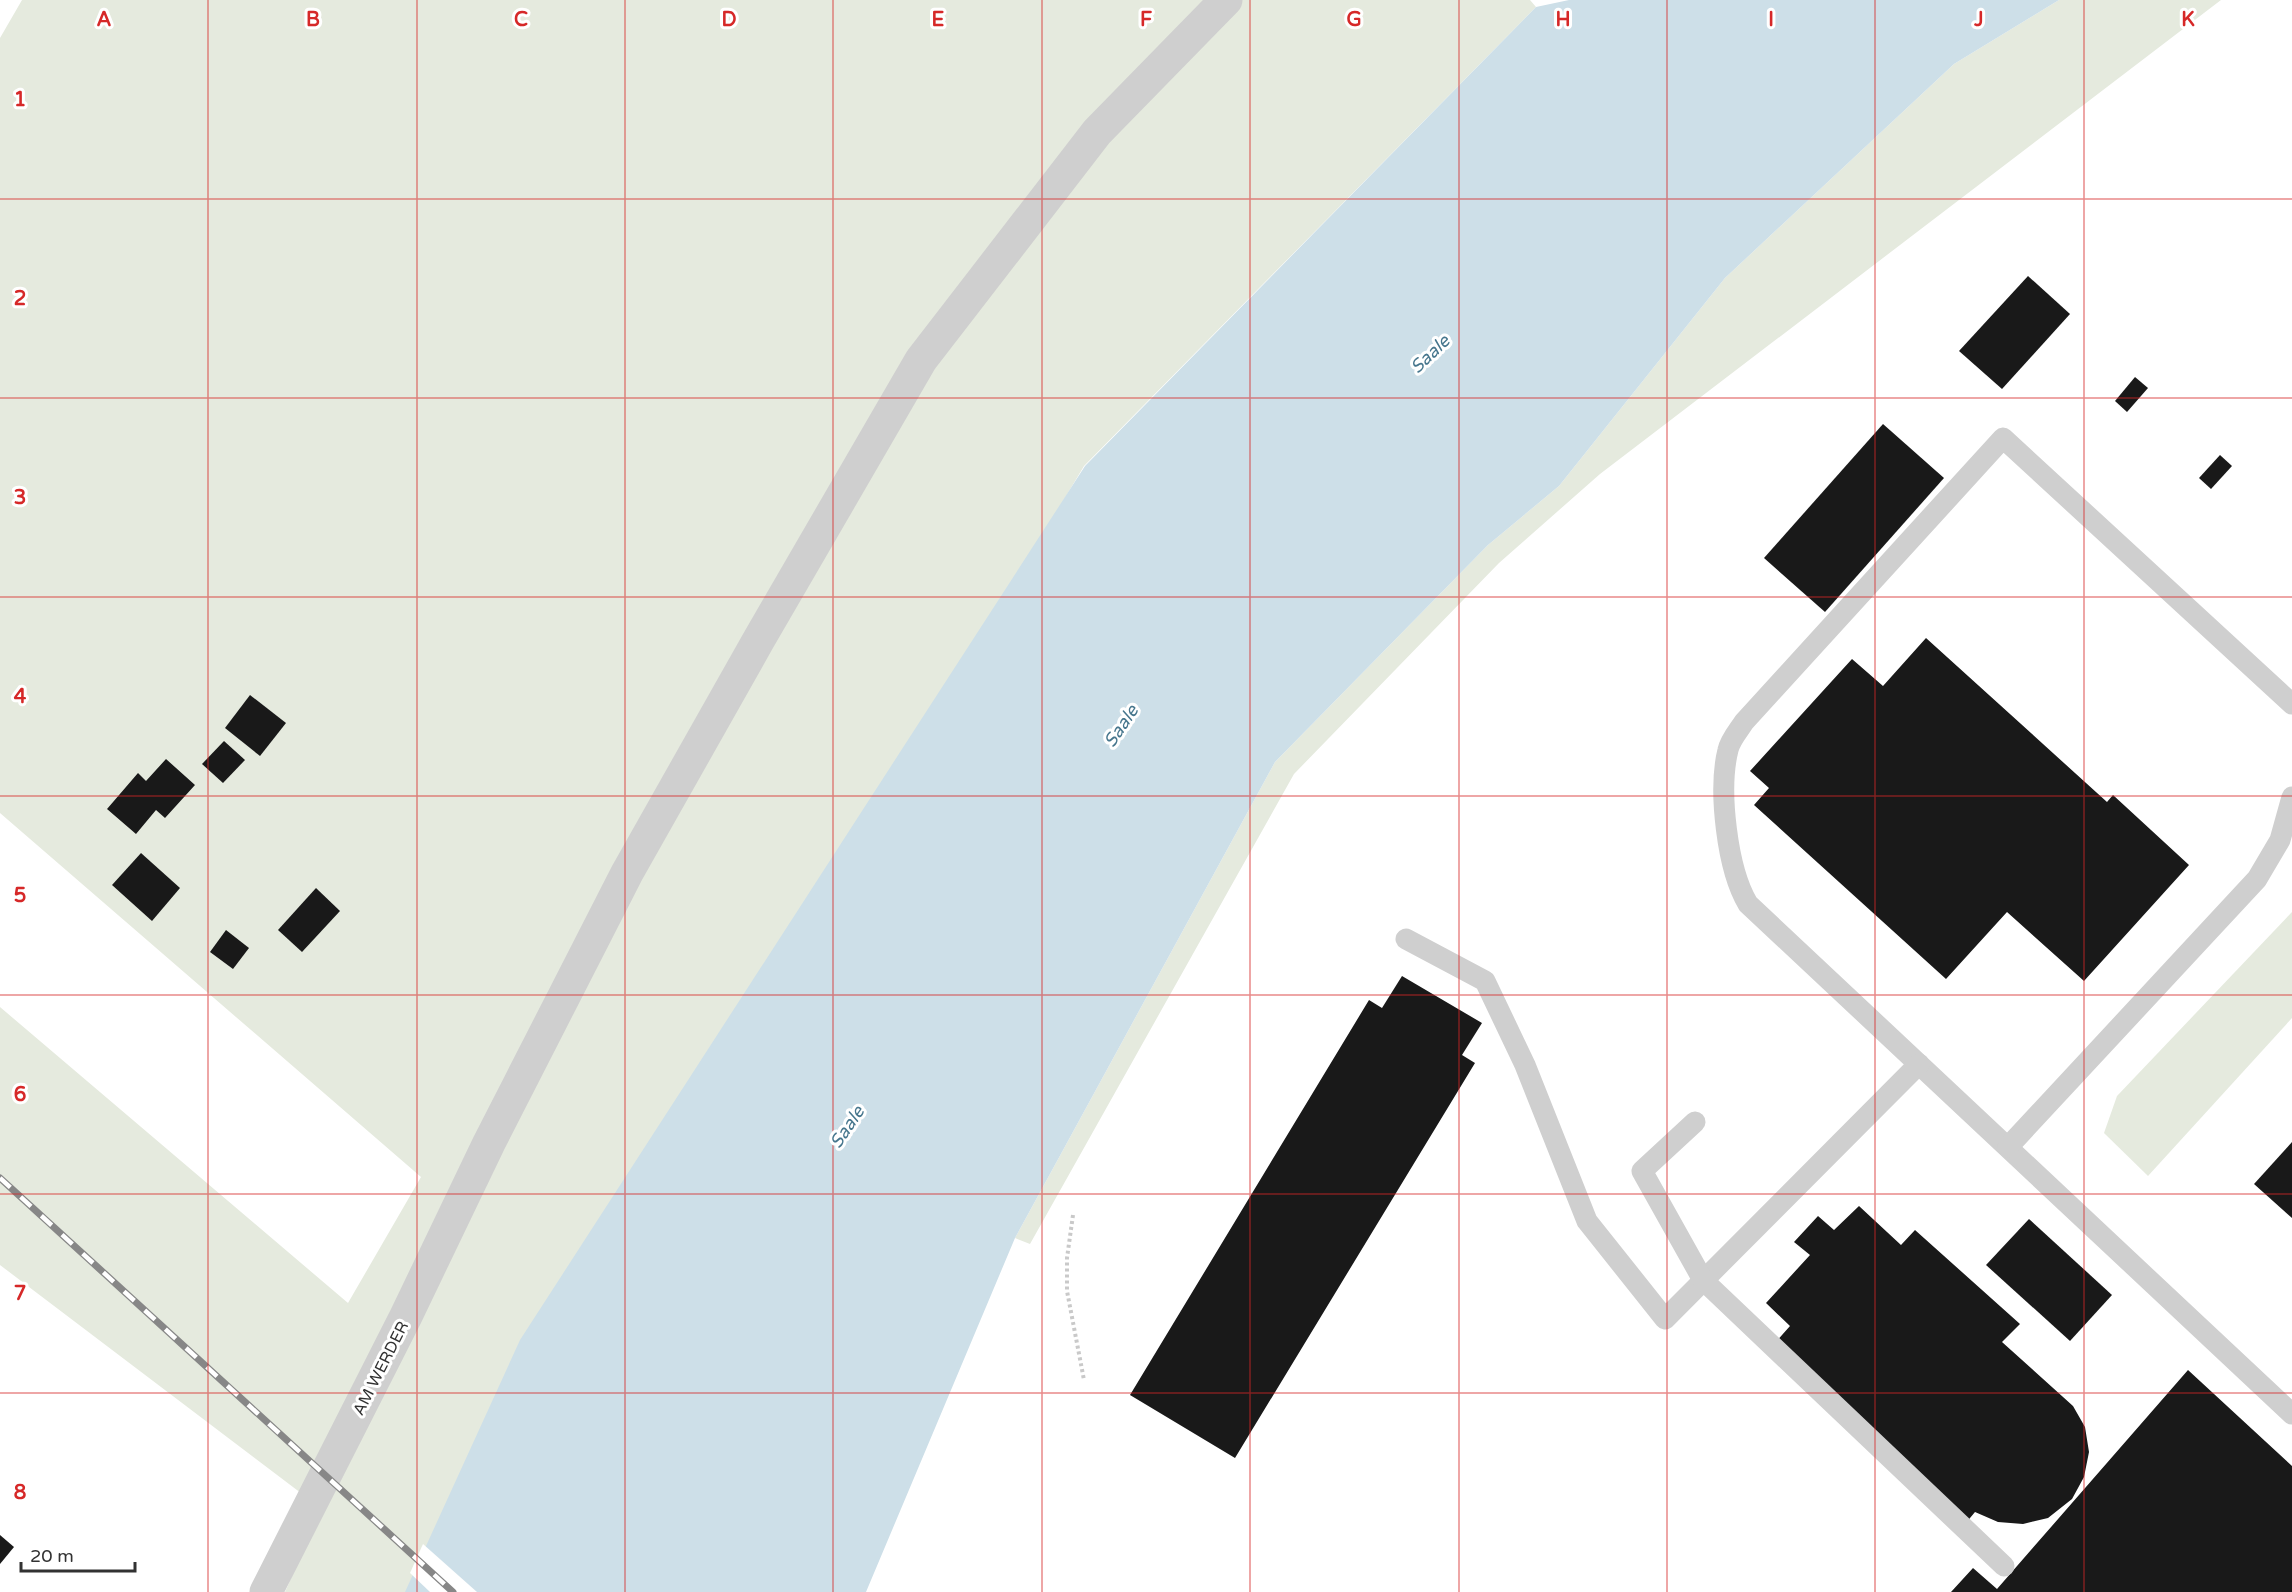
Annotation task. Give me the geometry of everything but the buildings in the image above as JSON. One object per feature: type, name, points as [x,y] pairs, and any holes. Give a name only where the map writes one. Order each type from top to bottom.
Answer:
[{"type":"street","name":"AM WERDER","points":[[266,1592],[406,1316],[489,1143],[627,873],[921,360],[1097,132],[1226,0]]},
{"type":"lane","points":[[2292,704],[2003,438],[1744,722],[1728,747],[1724,771],[1731,862],[1739,890],[1748,904],[2292,1414]]},
{"type":"lane","points":[[2008,1148],[2257,879],[2280,840],[2292,797]]},
{"type":"lane","points":[[1406,939],[1485,981],[1525,1065],[1587,1221],[1665,1318],[1918,1064]]},
{"type":"lane","points":[[1695,1122],[1642,1172],[1703,1280],[2004,1566]]},
{"type":"path","points":[[1073,1215],[1067,1258],[1067,1291],[1084,1380]]},
{"type":"shaded area","points":[[22,0],[1530,0],[1536,7],[1084,466],[411,1592],[285,1592],[322,1509],[0,1265],[0,1007],[348,1303],[421,1177],[0,813],[0,38]]},
{"type":"shaded area","points":[[2059,0],[2221,0],[1600,474],[1499,563],[1294,774],[1030,1244],[1015,1238],[1275,762],[1488,545],[1559,486],[1725,278],[1954,64]]},
{"type":"shaded area","points":[[2292,912],[2292,1018],[2148,1176],[2104,1133],[2117,1096]]},
{"type":"water","name":"Saale","points":[[1569,0],[2059,0],[1954,64],[1725,278],[1559,486],[1488,545],[1275,762],[1015,1238],[866,1592],[405,1592],[520,1340],[1085,466],[1536,7]]},
{"type":"pier","points":[[423,1544],[477,1592],[430,1592],[410,1573]]},
{"type":"railway","points":[[0,1178],[453,1592]]}]
